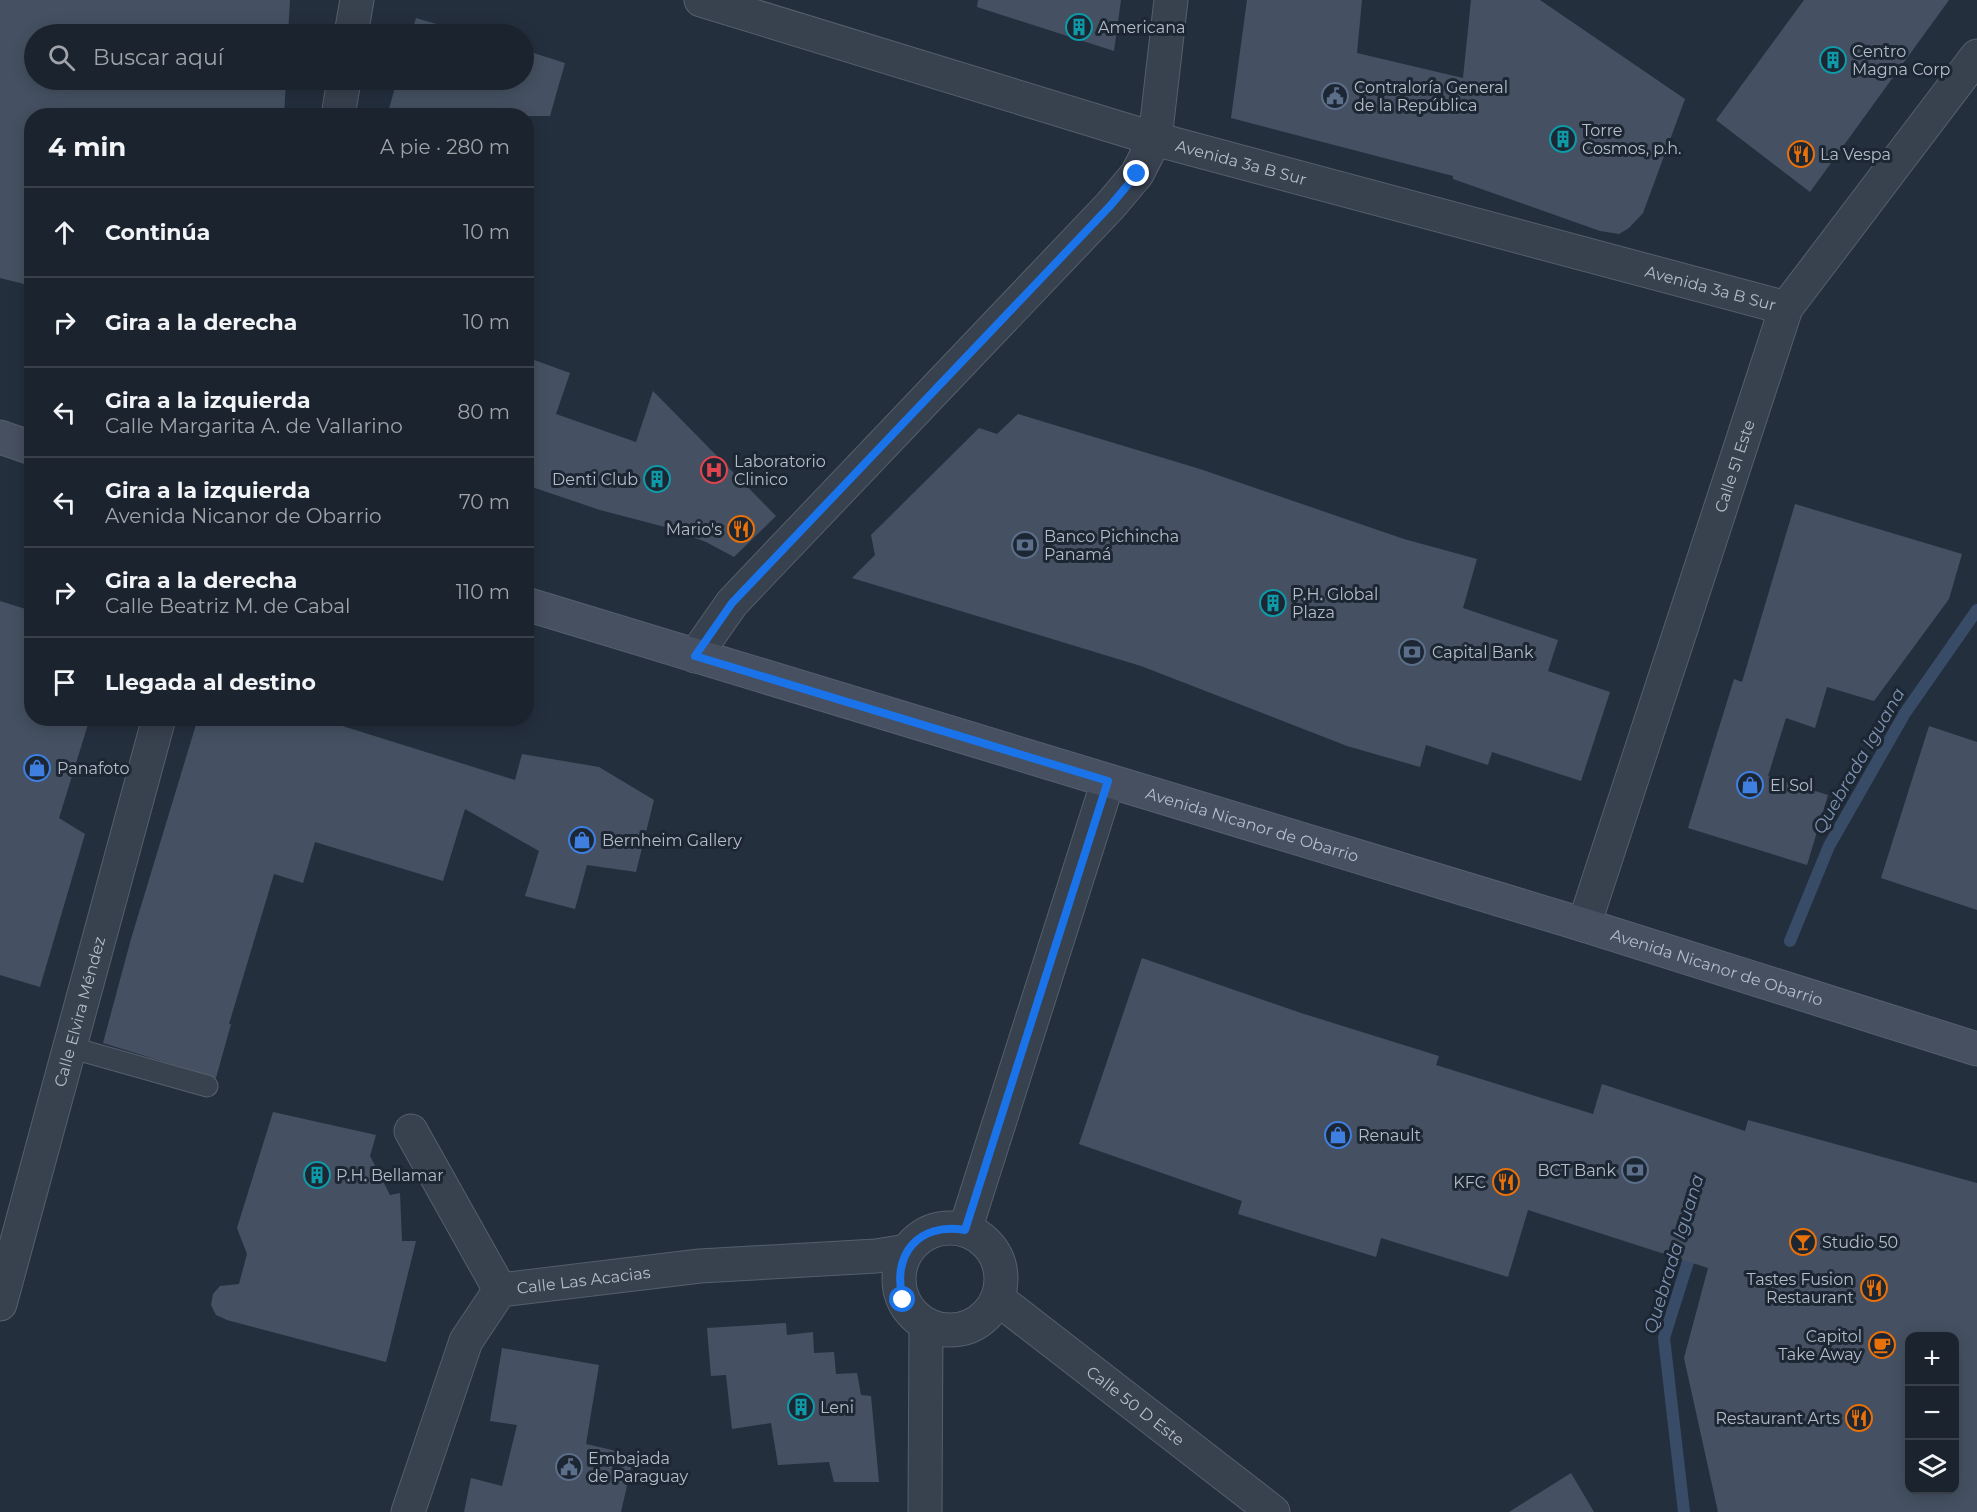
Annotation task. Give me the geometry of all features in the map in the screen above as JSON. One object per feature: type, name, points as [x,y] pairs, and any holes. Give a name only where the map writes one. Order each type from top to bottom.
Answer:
[{"type":"main road","points":[[0,437],[24,444]]},
{"type":"main road","name":"Avenida Nicanor de Obarrio","points":[[534,606],[1584,925],[1977,1049]]},
{"type":"street","points":[[353,24],[357,0]]},
{"type":"street","name":"Avenida 3a B Sur","points":[[701,0],[1155,139],[1786,308]]},
{"type":"street","points":[[695,656],[732,603],[1110,206],[1137,174],[1155,139],[1171,0]]},
{"type":"street","name":"Calle 51 Este","points":[[1584,925],[1786,308],[1977,56]]},
{"type":"street","points":[[339,108],[342,90]]},
{"type":"street","name":"Calle Elvira Méndez","points":[[0,1305],[157,726]]},
{"type":"street","points":[[965,1230],[1108,781]]},
{"type":"street","points":[[411,1131],[500,1290]]},
{"type":"street","points":[[949,1227],[965,1230],[981,1238],[993,1250],[1000,1274],[998,1299],[989,1313],[976,1324],[960,1330],[942,1330],[926,1325],[913,1314],[903,1300],[899,1284],[900,1267],[907,1251],[917,1239],[933,1231],[949,1227]]},
{"type":"street","name":"Calle Las Acacias","points":[[408,1512],[466,1341],[500,1290],[700,1266],[876,1256],[907,1251]]},
{"type":"street","name":"Calle 50 D Este","points":[[998,1299],[1273,1512]]},
{"type":"street","points":[[925,1512],[926,1325]]},
{"type":"lane","points":[[69,1047],[207,1086]]},
{"type":"building","points":[[0,0],[290,0],[289,24],[24,24],[24,90],[285,90],[284,108],[24,108],[24,284],[0,278]]},
{"type":"building","name":"Americana","points":[[978,0],[1121,0],[1114,51],[977,7]]},
{"type":"building","points":[[1247,0],[1362,0],[1357,53],[1463,78],[1471,0],[1540,0],[1685,99],[1643,213],[1629,228],[1619,234],[1600,231],[1453,179],[1453,176],[1231,118]]},
{"type":"building","name":"Centro Magna Corp","points":[[1804,0],[1949,0],[1810,192],[1716,120]]},
{"type":"building","points":[[416,18],[437,24],[414,24]]},
{"type":"building","points":[[534,53],[565,63],[550,116],[534,116],[534,108],[389,108],[394,90],[534,90]]},
{"type":"building","points":[[534,360],[570,373],[556,414],[636,442],[653,391],[776,516],[734,557],[706,542],[665,527],[600,510],[534,488]]},
{"type":"building","points":[[1018,414],[1200,469],[1404,539],[1477,559],[1463,608],[1558,640],[1548,671],[1610,692],[1581,781],[1492,752],[1488,765],[1426,745],[1420,767],[1347,746],[1141,666],[852,578],[875,555],[871,535],[979,428],[997,434]]},
{"type":"building","points":[[1795,504],[1962,554],[1949,599],[1874,701],[1827,687],[1815,728],[1786,718],[1768,776],[1828,795],[1807,865],[1688,828],[1734,679],[1742,682]]},
{"type":"building","name":"Panafoto","points":[[0,601],[24,608],[24,726],[88,726],[59,818],[85,834],[40,987],[0,975]]},
{"type":"building","points":[[196,726],[343,726],[515,780],[522,754],[599,767],[654,800],[636,872],[587,865],[575,909],[525,896],[539,851],[465,809],[443,881],[315,842],[303,883],[274,874],[229,1024],[231,1024],[216,1078],[103,1043],[131,939]]},
{"type":"building","points":[[1929,726],[1977,742],[1977,910],[1881,878]]},
{"type":"building","points":[[1142,958],[1301,1013],[1439,1056],[1436,1065],[1593,1114],[1602,1084],[1745,1131],[1748,1120],[1977,1183],[1977,1512],[1718,1512],[1684,1358],[1708,1268],[1528,1210],[1508,1277],[1381,1238],[1376,1257],[1238,1214],[1242,1201],[1079,1144]]},
{"type":"building","points":[[273,1112],[376,1135],[370,1156],[390,1195],[400,1193],[402,1241],[416,1241],[386,1362],[227,1320],[216,1315],[211,1305],[213,1294],[220,1286],[239,1284],[247,1254],[237,1228]]},
{"type":"building","name":"Leni","points":[[786,1323],[787,1335],[813,1332],[814,1353],[834,1352],[836,1374],[857,1373],[861,1395],[871,1396],[879,1482],[834,1482],[829,1462],[778,1465],[771,1423],[732,1429],[726,1375],[711,1376],[707,1328]]},
{"type":"building","points":[[502,1348],[599,1365],[586,1444],[634,1455],[621,1512],[464,1512],[471,1478],[502,1486],[517,1425],[490,1421]]},
{"type":"building","points":[[1571,1473],[1594,1512],[1509,1512]]},
{"type":"waterway","name":"Quebrada Iguana","points":[[1790,941],[1829,846],[1905,713],[1977,610]]},
{"type":"waterway","name":"Quebrada Iguana","points":[[1684,1512],[1664,1338],[1693,1246]]},
{"type":"place","name":"Americana","points":[[1079,27]]},
{"type":"place","name":"Centro Magna Corp","points":[[1833,60]]},
{"type":"place","name":"Contraloría General de la República","points":[[1335,96]]},
{"type":"place","name":"Torre Cosmos, p.h.","points":[[1563,139]]},
{"type":"place","name":"La Vespa","points":[[1801,154]]},
{"type":"place","name":"Laboratorio Clinico","points":[[714,470]]},
{"type":"place","name":"Denti Club","points":[[657,479]]},
{"type":"place","name":"Mario's","points":[[741,529]]},
{"type":"place","name":"Banco Pichincha Panamá","points":[[1025,545]]},
{"type":"place","name":"P.H. Global Plaza","points":[[1273,603]]},
{"type":"place","name":"Capital Bank","points":[[1412,652]]},
{"type":"place","name":"Panafoto","points":[[37,768]]},
{"type":"place","name":"El Sol","points":[[1750,785]]},
{"type":"place","name":"Bernheim Gallery","points":[[582,840]]},
{"type":"place","name":"Renault","points":[[1338,1135]]},
{"type":"place","name":"BCT Bank","points":[[1635,1170]]},
{"type":"place","name":"P.H. Bellamar","points":[[317,1175]]},
{"type":"place","name":"KFC","points":[[1506,1182]]},
{"type":"place","name":"Studio 50","points":[[1803,1242]]},
{"type":"place","name":"Tastes Fusion Restaurant","points":[[1874,1288]]},
{"type":"place","name":"Capitol Take Away","points":[[1882,1345]]},
{"type":"place","name":"Leni","points":[[801,1407]]},
{"type":"place","name":"Restaurant Arts","points":[[1859,1418]]},
{"type":"place","name":"Embajada de Paraguay","points":[[569,1467]]},
{"type":"route","points":[[903,1300],[899,1284],[900,1267],[907,1251],[917,1239],[933,1231],[949,1227],[965,1230],[1108,781],[695,656],[712,628],[732,603],[1110,206],[1137,174]]}]
